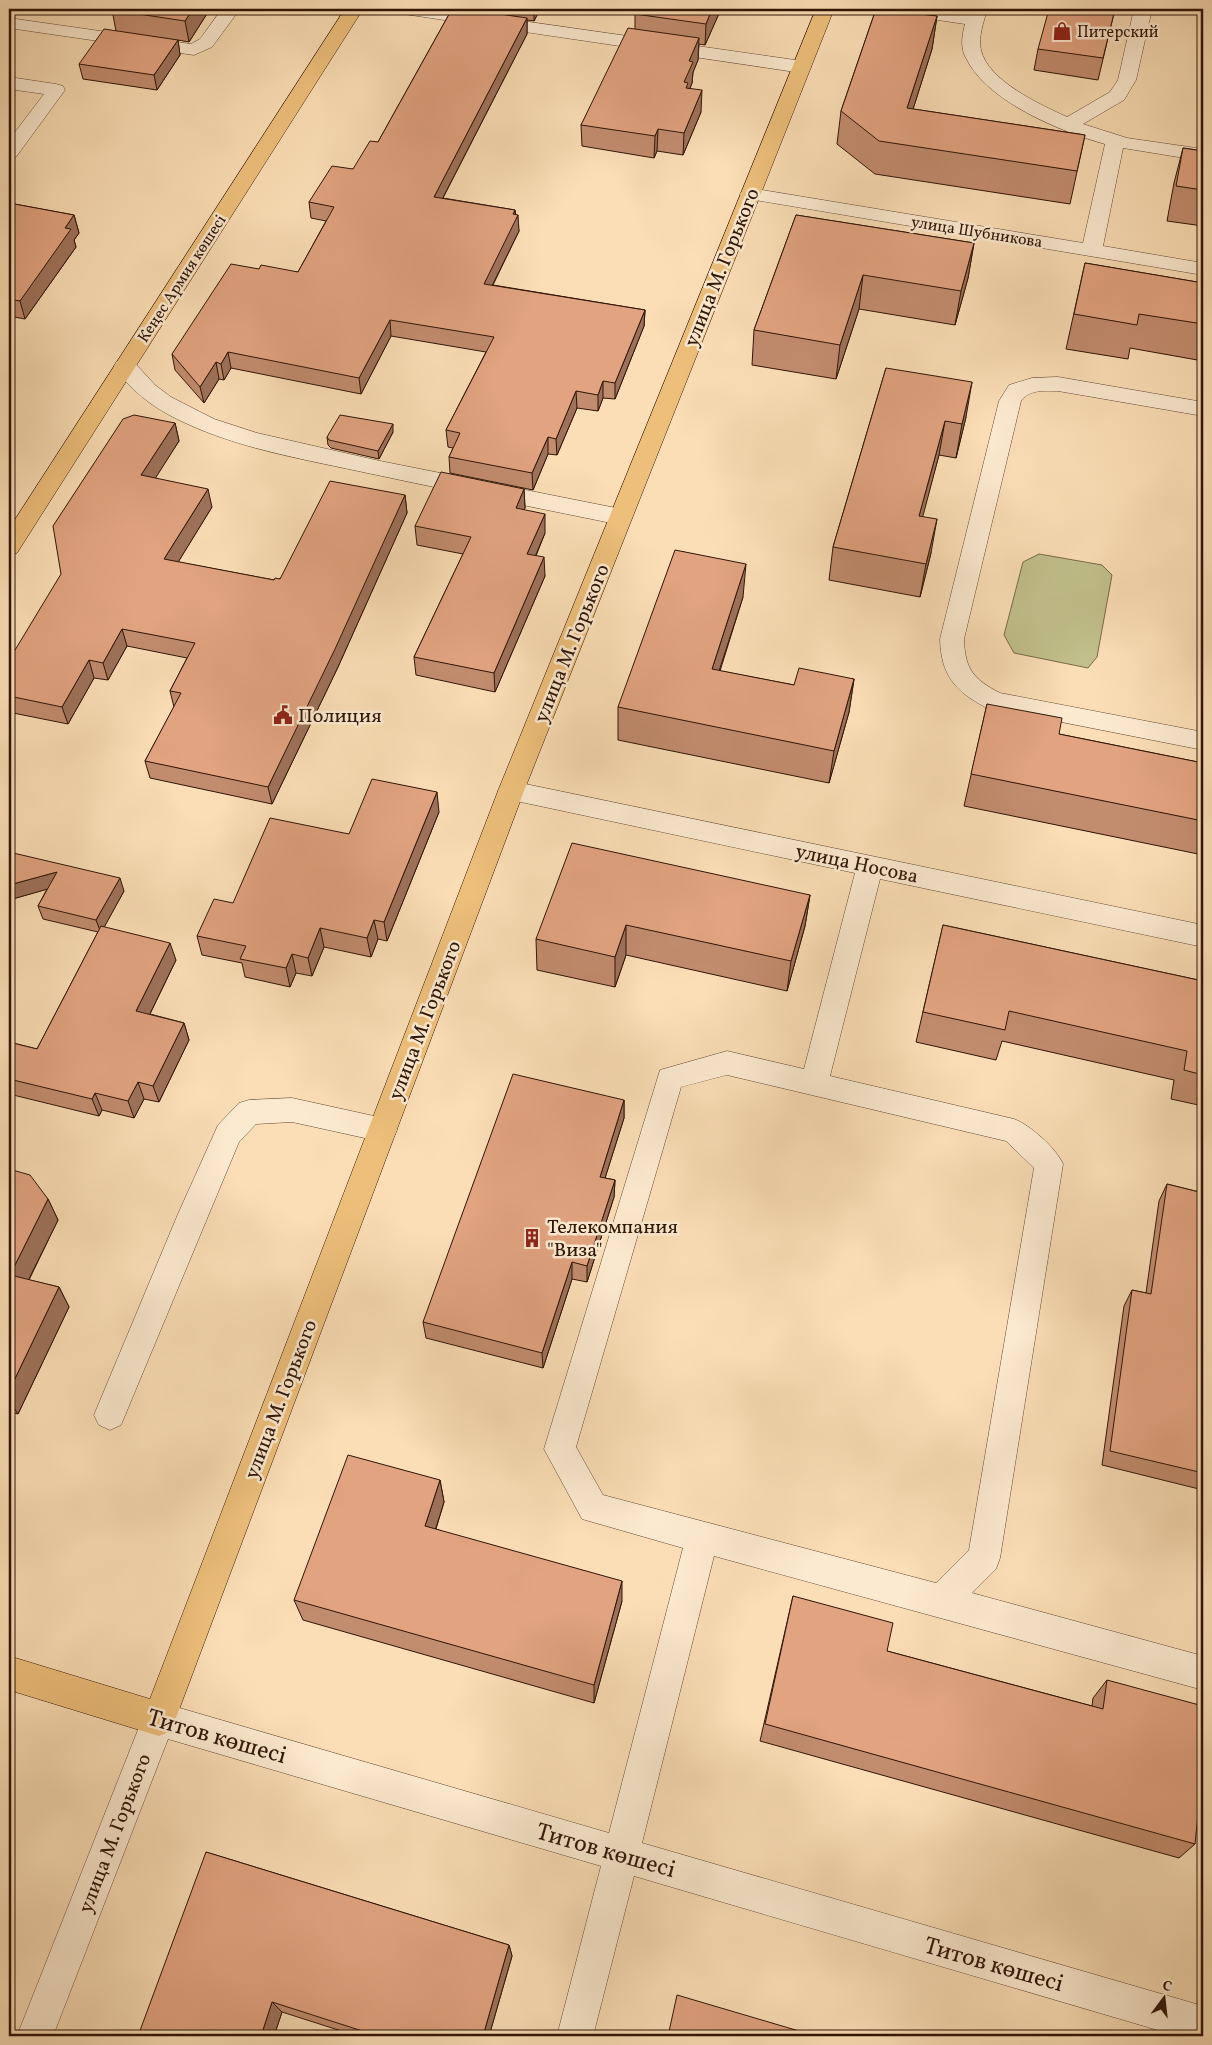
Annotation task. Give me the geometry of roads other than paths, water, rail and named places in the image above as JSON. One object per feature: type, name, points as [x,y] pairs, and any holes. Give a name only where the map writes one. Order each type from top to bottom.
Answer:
[{"type":"main road","name":"Кеңес Армия көшесі","points":[[9,547],[354,9]]},
{"type":"main road","name":"улица М. Горького","points":[[159,1719],[512,791],[825,9]]},
{"type":"main road","name":"Титов көшесі","points":[[9,1673],[159,1719]]},
{"type":"street","points":[[9,23],[194,50],[206,43],[231,9]]},
{"type":"street","points":[[404,9],[802,67]]},
{"type":"street","points":[[897,9],[976,14],[970,36],[974,59],[990,80],[1028,105],[1069,124],[1114,141],[1203,155]]},
{"type":"street","points":[[1069,124],[1116,96],[1127,80],[1143,9]]},
{"type":"street","points":[[9,83],[56,90],[9,152]]},
{"type":"street","points":[[1092,250],[1114,141]]},
{"type":"street","name":"улица Шубникова","points":[[750,194],[1203,269]]},
{"type":"street","points":[[125,366],[141,385],[162,402],[200,421],[237,434],[404,474],[621,517]]},
{"type":"street","points":[[1203,408],[1058,384],[1032,385],[1017,390],[1010,401],[952,639],[951,656],[958,672],[972,690],[994,701],[1203,741]]},
{"type":"street","name":"улица Носова","points":[[512,791],[1203,936]]},
{"type":"street","points":[[814,1084],[870,866]]},
{"type":"street","points":[[940,1601],[984,1558],[1049,1164],[1014,1131],[727,1063],[670,1078],[560,1449],[593,1508],[1203,1673]]},
{"type":"street","points":[[110,1415],[228,1134],[249,1112],[292,1110],[383,1130]]},
{"type":"street","points":[[574,2036],[702,1538]]},
{"type":"street","name":"Титов көшесі","points":[[159,1719],[1203,2025]]},
{"type":"street","name":"улица М. Горького","points":[[35,2036],[159,1719]]},
{"type":"place","name":"Питерский","points":[[1062,31]]},
{"type":"place","name":"Полиция","points":[[283,715]]},
{"type":"place","name":"Телекомпания \"Виза\"","points":[[532,1238]]}]
